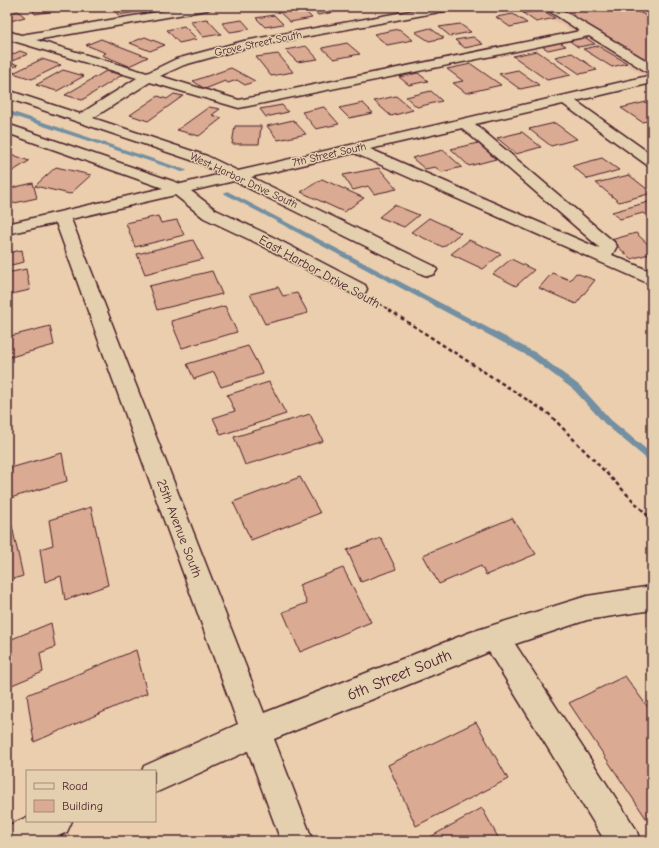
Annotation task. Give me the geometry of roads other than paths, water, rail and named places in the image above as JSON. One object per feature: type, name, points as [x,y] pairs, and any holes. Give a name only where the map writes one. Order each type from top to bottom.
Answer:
[{"type":"street","points":[[20,38],[207,7]]},
{"type":"street","name":"Grove Street South","points":[[81,119],[148,77],[180,62],[244,45],[450,7]]},
{"type":"street","points":[[549,7],[652,69]]},
{"type":"street","points":[[7,35],[239,104],[590,32]]},
{"type":"street","name":"7th Street South","points":[[7,229],[177,188],[566,100],[652,79]]},
{"type":"street","name":"West Harbor Drive South","points":[[7,94],[202,158],[428,270]]},
{"type":"street","points":[[566,100],[652,162]]},
{"type":"street","points":[[465,123],[608,246],[602,257]]},
{"type":"street","name":"East Harbor Drive South","points":[[7,128],[153,178],[177,188],[210,214],[265,240],[358,289]]},
{"type":"street","points":[[356,148],[652,279]]},
{"type":"street","name":"25th Avenue South","points":[[62,216],[257,731],[297,841]]},
{"type":"street","name":"6th Street South","points":[[156,777],[257,731],[470,645],[587,608],[652,598]]},
{"type":"street","points":[[495,637],[624,841]]},
{"type":"street","points":[[11,841],[54,822]]},
{"type":"waterway","points":[[7,112],[184,171]]},
{"type":"waterway","points":[[227,193],[533,355],[577,388],[608,422],[652,459]]}]
